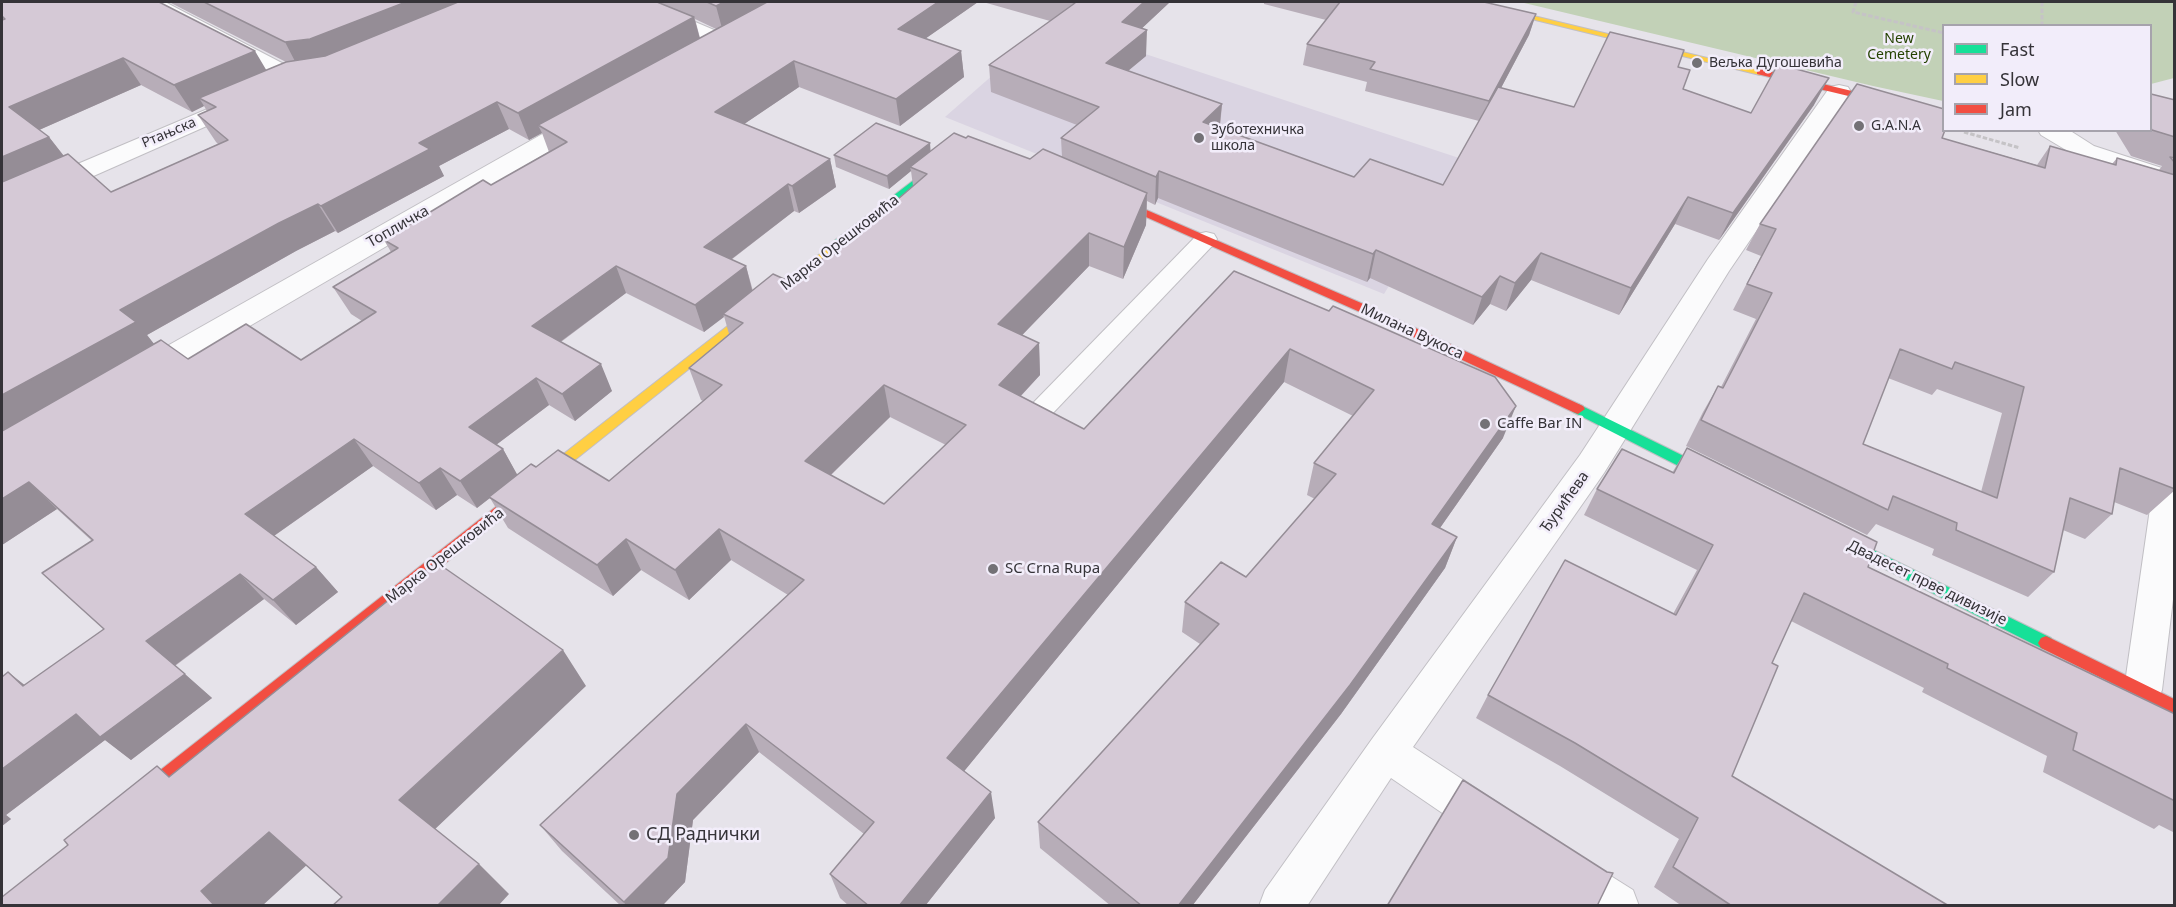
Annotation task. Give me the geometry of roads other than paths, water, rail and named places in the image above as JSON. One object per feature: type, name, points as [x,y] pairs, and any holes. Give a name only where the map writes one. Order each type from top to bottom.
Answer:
[{"type":"street","name":"Ртањска","points":[[2,206],[307,78],[149,2]]},
{"type":"street","points":[[631,2],[734,38],[695,59]]},
{"type":"street","points":[[1467,2],[1942,116]]},
{"type":"street","name":"Ђурићева","points":[[1281,906],[1386,752],[1592,464],[1718,266],[1839,92]]},
{"type":"street","name":"Топличка","points":[[115,390],[606,108]]},
{"type":"street","points":[[2053,132],[2085,151],[2175,182]]},
{"type":"street","name":"Марка Орешковића","points":[[124,809],[941,163],[963,149]]},
{"type":"street","name":"Милана Вукоса","points":[[1087,188],[1364,309],[1616,427]]},
{"type":"street","points":[[1616,427],[1731,486]]},
{"type":"street","points":[[2143,690],[2175,460]]},
{"type":"street","name":"Двадесет прве дивизије","points":[[1816,528],[2175,707]]},
{"type":"street","points":[[1386,752],[1617,906]]},
{"type":"lane","points":[[1043,408],[1206,239]]},
{"type":"place","name":"Вељка Дугошевића","points":[[1697,63]]},
{"type":"place","name":"G.A.N.A","points":[[1859,126]]},
{"type":"place","name":"Зуботехничка школа","points":[[1199,138]]},
{"type":"place","name":"Caffe Bar IN","points":[[1485,424]]},
{"type":"place","name":"SC Crna Rupa","points":[[993,569]]},
{"type":"place","name":"СД Раднички","points":[[634,835]]},
{"type":"park label","name":"New Cemetery","points":[[1899,47]]}]
